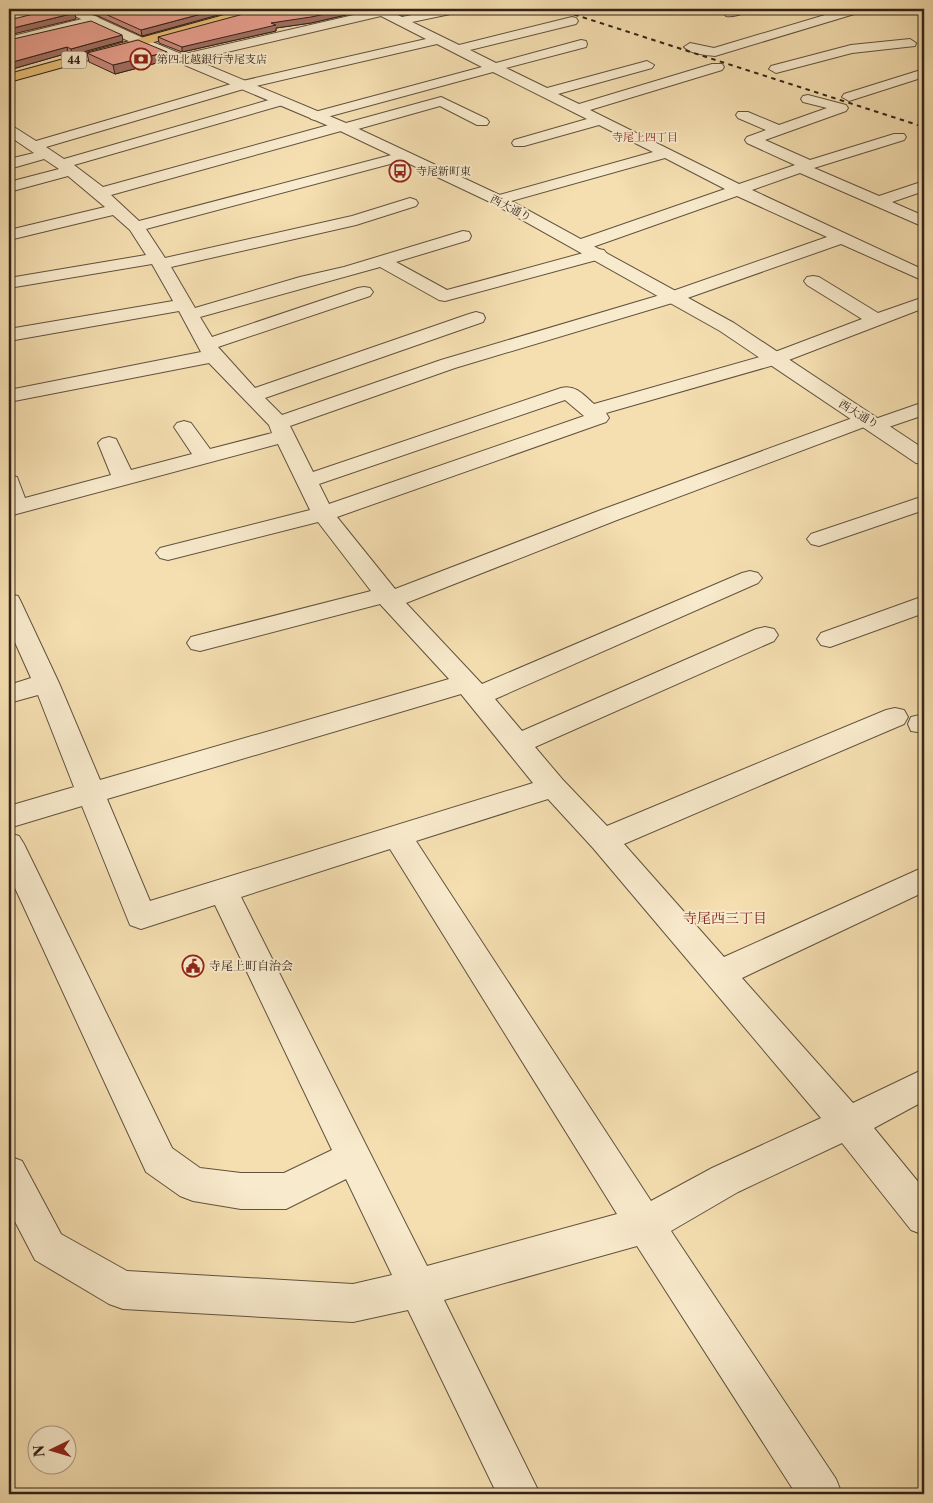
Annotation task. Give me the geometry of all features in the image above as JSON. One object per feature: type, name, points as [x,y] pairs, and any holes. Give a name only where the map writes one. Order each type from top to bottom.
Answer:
[{"type":"main road","name":"44","points":[[9,78],[249,10]]},
{"type":"street","points":[[9,20],[52,9]]},
{"type":"street","name":"西大通り","points":[[70,9],[139,41],[220,75],[244,77],[282,101],[344,127],[498,200],[727,327],[924,458]]},
{"type":"street","points":[[397,28],[456,9]]},
{"type":"street","points":[[730,14],[744,9]]},
{"type":"street","points":[[690,46],[704,51],[715,52],[857,9]]},
{"type":"street","points":[[180,59],[379,10],[397,28],[417,30],[667,152],[738,190],[924,276]]},
{"type":"street","points":[[9,41],[94,20]]},
{"type":"street","points":[[456,50],[572,21]]},
{"type":"street","points":[[923,49],[906,41],[924,36]]},
{"type":"street","points":[[9,187],[53,159],[244,77],[438,40]]},
{"type":"street","points":[[776,70],[850,49],[910,43]]},
{"type":"street","points":[[316,116],[581,44]]},
{"type":"street","points":[[544,93],[647,65]]},
{"type":"street","points":[[577,109],[717,67]]},
{"type":"street","points":[[849,97],[924,73]]},
{"type":"street","points":[[808,98],[841,108],[752,140],[805,167],[924,222]]},
{"type":"street","points":[[9,164],[53,159],[282,101]]},
{"type":"street","points":[[9,235],[108,201],[344,127],[440,101],[482,122]]},
{"type":"street","points":[[743,115],[778,130]]},
{"type":"street","points":[[519,143],[600,120]]},
{"type":"street","points":[[10,133],[53,159],[108,201],[136,227],[159,261],[210,350],[282,429],[323,514],[388,597],[472,690],[553,787],[603,840],[848,1123],[924,1217]]},
{"type":"street","points":[[581,245],[805,167],[899,137]]},
{"type":"street","points":[[498,200],[667,152]]},
{"type":"street","points":[[136,227],[404,156]]},
{"type":"street","points":[[880,201],[924,186]]},
{"type":"street","points":[[9,283],[159,261],[356,220],[410,203]]},
{"type":"street","points":[[9,335],[187,310],[382,261],[463,236]]},
{"type":"street","points":[[9,482],[13,507],[205,457],[448,364],[673,297],[841,238]]},
{"type":"street","points":[[382,261],[445,296],[598,254]]},
{"type":"street","points":[[897,264],[915,257]]},
{"type":"street","points":[[813,281],[876,320]]},
{"type":"street","points":[[9,396],[210,350],[364,292]]},
{"type":"street","points":[[591,411],[774,359],[924,302]]},
{"type":"street","points":[[252,396],[476,318]]},
{"type":"street","points":[[168,553],[323,514],[599,418],[568,392],[307,481]]},
{"type":"street","points":[[200,643],[388,597],[609,514],[871,422],[924,408]]},
{"type":"street","points":[[184,427],[205,457]]},
{"type":"street","points":[[109,443],[123,477]]},
{"type":"street","points":[[818,539],[924,503]]},
{"type":"street","points":[[9,817],[90,792],[472,690],[750,578]]},
{"type":"street","points":[[9,602],[46,683],[141,916],[553,787]]},
{"type":"street","points":[[830,639],[924,604]]},
{"type":"street","points":[[517,744],[765,636]]},
{"type":"street","points":[[9,694],[46,683]]},
{"type":"street","points":[[603,840],[913,721]]},
{"type":"street","points":[[397,836],[645,1225],[821,1494]]},
{"type":"street","points":[[9,844],[159,1160],[193,1184],[241,1191],[286,1191],[354,1157]]},
{"type":"street","points":[[718,974],[924,879]]},
{"type":"street","points":[[223,890],[418,1288],[510,1492]]},
{"type":"street","points":[[9,1173],[48,1247],[123,1290],[353,1303],[418,1288],[645,1225],[725,1180],[848,1123],[924,1084]]},
{"type":"building","points":[[54,9],[66,9],[75,13],[9,29],[9,20]]},
{"type":"building","points":[[94,9],[220,9],[141,30]]},
{"type":"building","points":[[262,9],[349,9],[271,23],[276,25],[182,47],[158,37]]},
{"type":"building","points":[[91,21],[122,35],[71,49],[67,47],[9,63],[9,40]]},
{"type":"building","points":[[138,40],[167,52],[113,65],[87,53]]},
{"type":"railway","points":[[557,9],[924,127]]},
{"type":"place","name":"第四北越銀行寺尾支店","points":[[141,59]]},
{"type":"place","name":"寺尾新町東","points":[[400,171]]},
{"type":"place","name":"寺尾上町自治会","points":[[193,966]]},
{"type":"district","name":"寺尾上四丁目","points":[[645,137]]},
{"type":"district","name":"寺尾西三丁目","points":[[725,918]]}]
